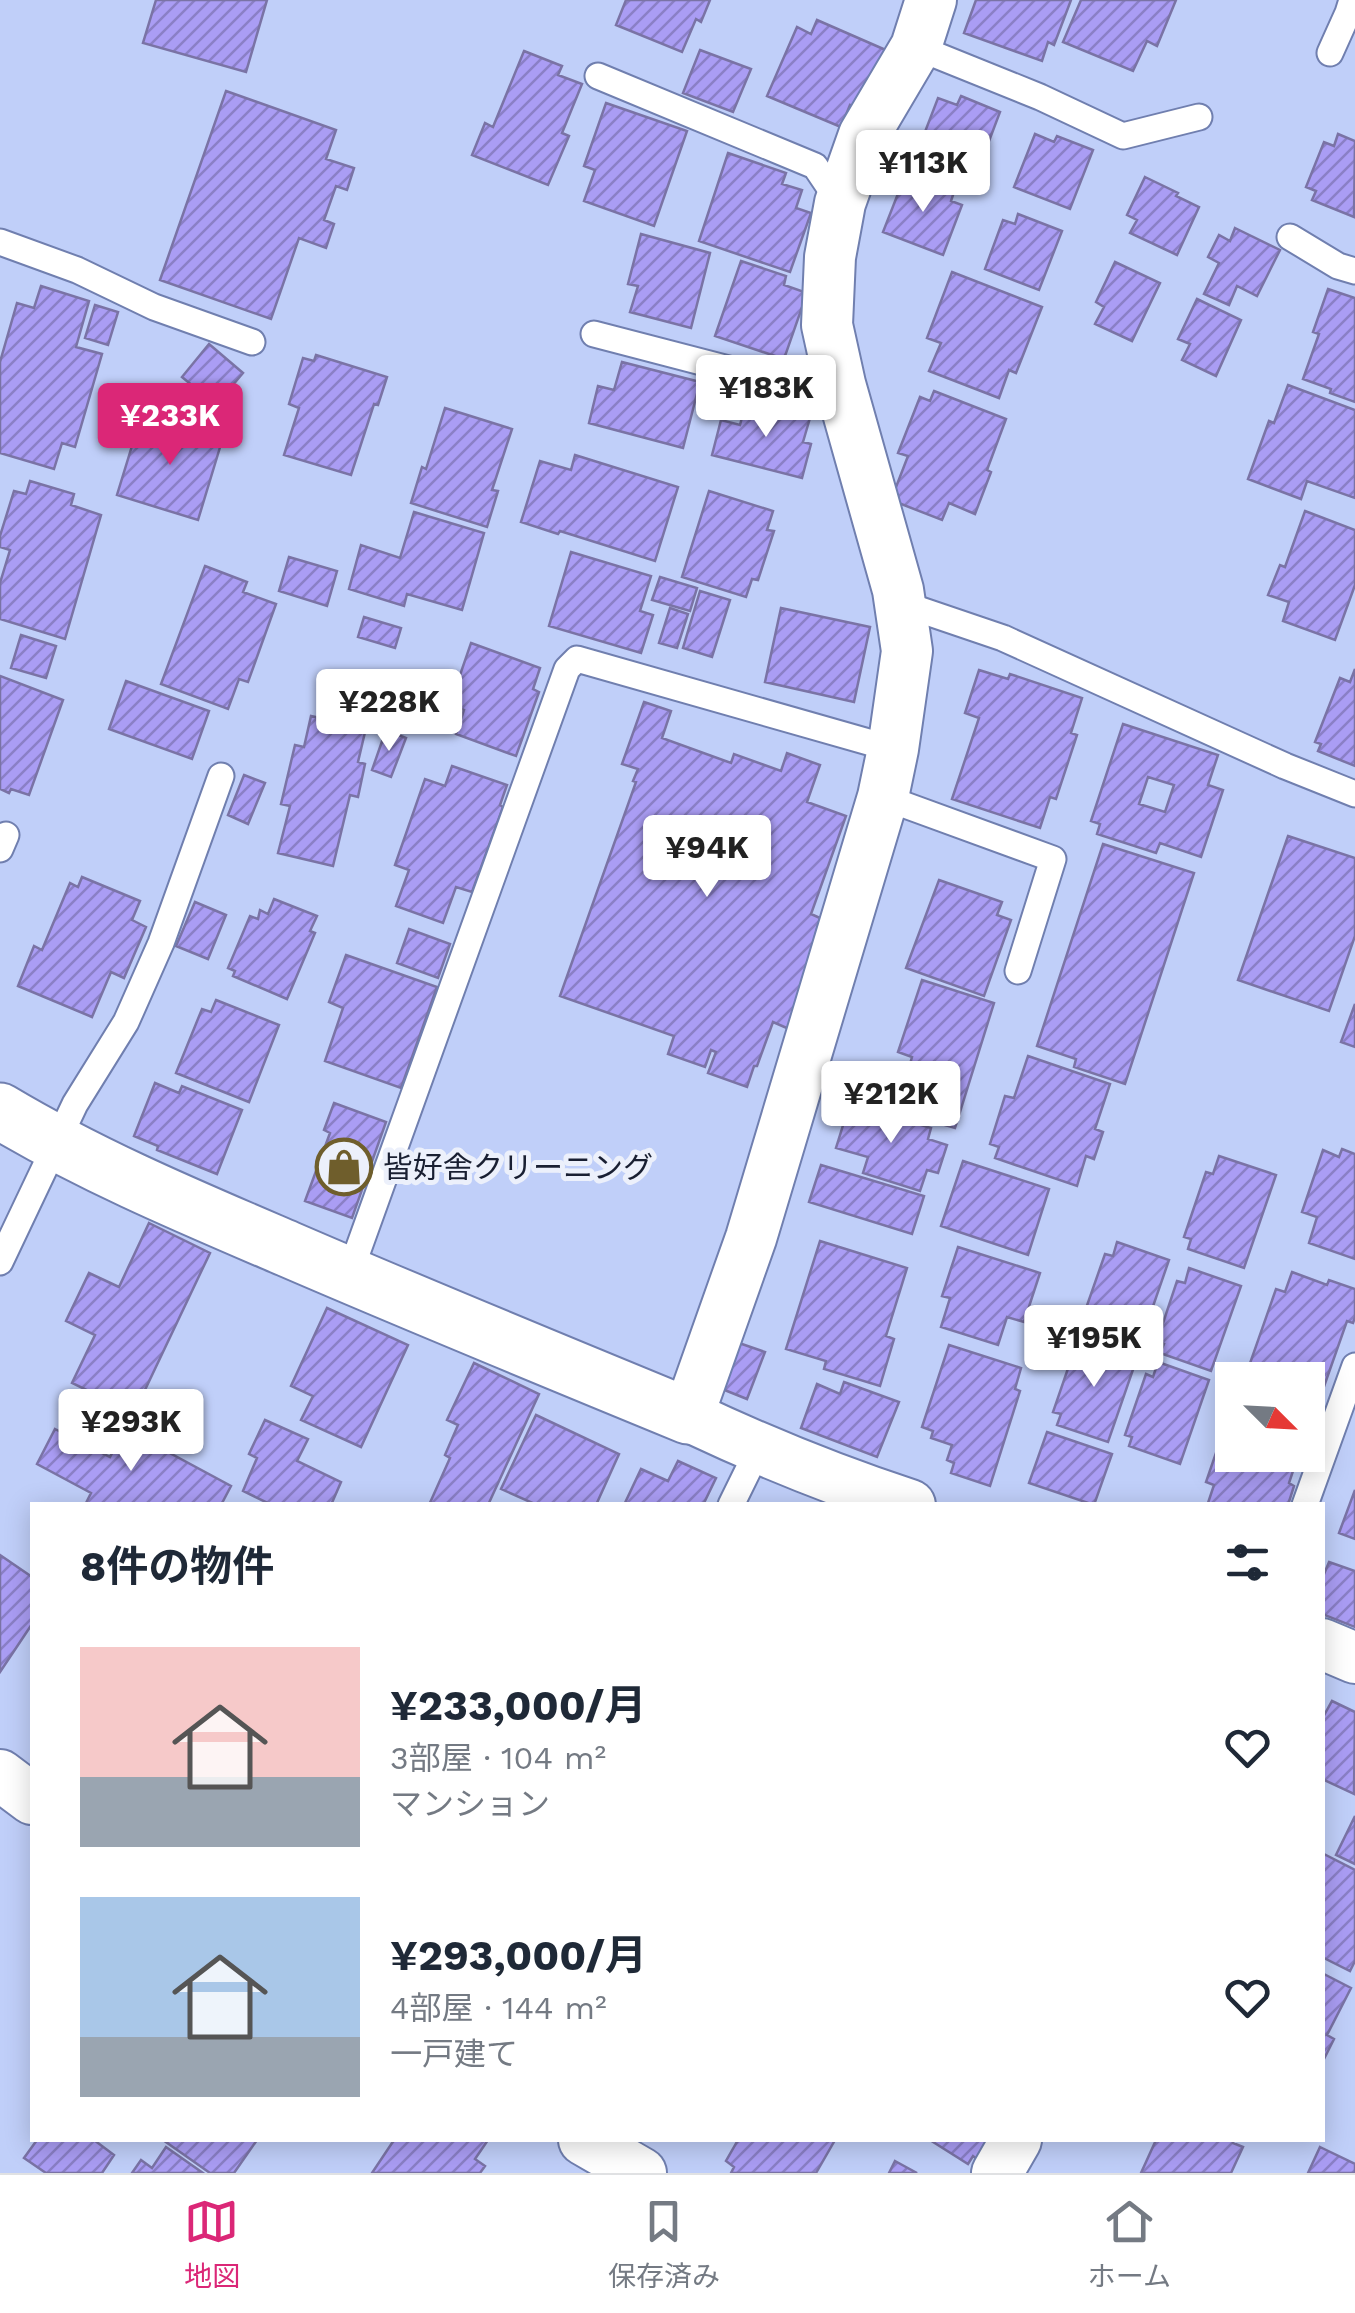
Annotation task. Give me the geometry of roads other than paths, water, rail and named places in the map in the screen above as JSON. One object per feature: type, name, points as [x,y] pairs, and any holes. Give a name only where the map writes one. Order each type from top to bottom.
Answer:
[{"type":"street","points":[[688,1416],[751,1238],[888,773],[907,652],[900,603],[827,326],[830,257],[840,204],[864,134],[916,47],[931,0]]},
{"type":"street","points":[[0,1111],[56,1144],[172,1200],[688,1416],[758,1450],[900,1502]]},
{"type":"street","points":[[1325,1645],[1355,1658]]},
{"type":"street","points":[[0,1775],[30,1798]]},
{"type":"street","points":[[587,2142],[641,2173]]},
{"type":"street","points":[[998,2173],[1015,2142]]},
{"type":"lane","points":[[1330,53],[1352,0]]},
{"type":"lane","points":[[916,47],[1040,97],[1123,136],[1199,118]]},
{"type":"lane","points":[[598,76],[814,166],[840,204]]},
{"type":"lane","points":[[1290,236],[1338,266],[1355,271]]},
{"type":"lane","points":[[0,242],[77,270],[154,307],[252,342]]},
{"type":"lane","points":[[594,334],[813,391],[840,384]]},
{"type":"lane","points":[[900,603],[1003,638],[1355,794]]},
{"type":"lane","points":[[348,1276],[567,669],[578,658],[888,773],[1053,859],[1018,972]]},
{"type":"lane","points":[[0,1262],[75,1104],[126,1022],[161,944],[221,776]]},
{"type":"lane","points":[[1306,1502],[1355,1366]]},
{"type":"lane","points":[[733,1502],[758,1450]]},
{"type":"place","name":"皆好舎クリーニング","points":[[344,1167]]}]
